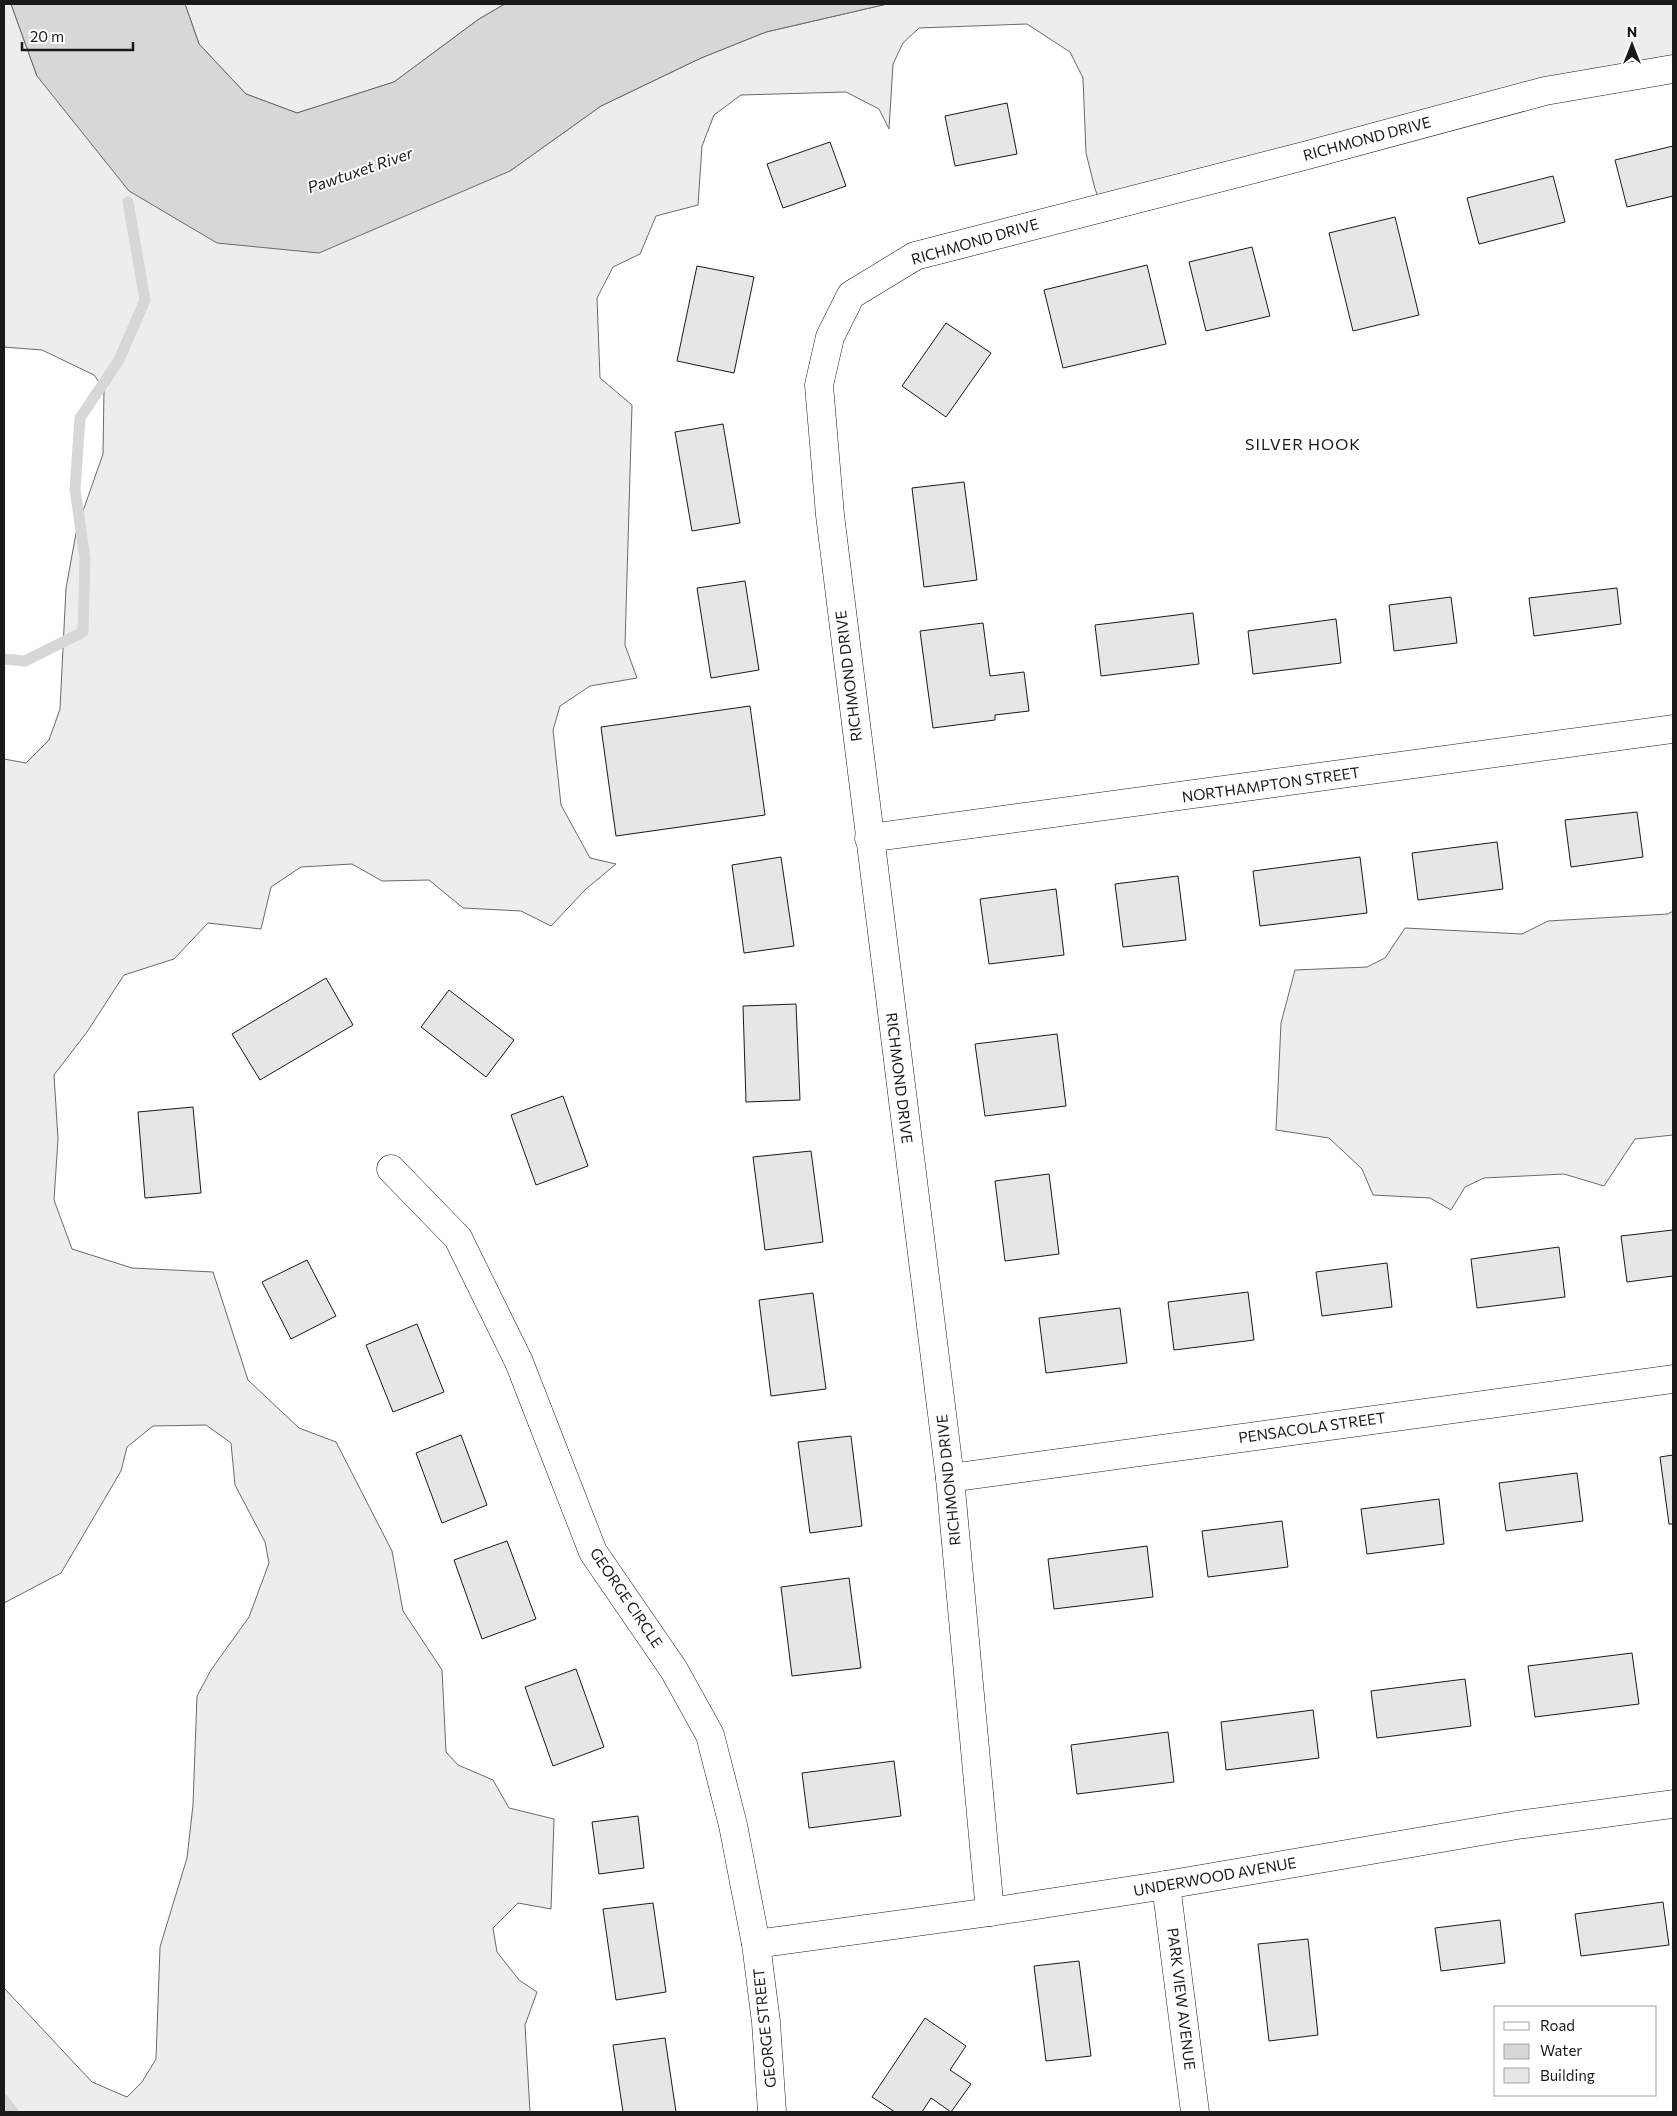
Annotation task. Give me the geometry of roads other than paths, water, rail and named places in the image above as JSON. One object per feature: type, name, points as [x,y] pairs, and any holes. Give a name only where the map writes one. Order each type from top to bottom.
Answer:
[{"type":"street","name":"RICHMOND DRIVE","points":[[990,1912],[950,1478],[830,515],[819,384],[830,337],[851,295],[915,256],[1295,159],[1545,91],[1673,69]]},
{"type":"street","name":"NORTHAMPTON STREET","points":[[869,838],[1673,729]]},
{"type":"street","name":"GEORGE CIRCLE","points":[[391,1169],[458,1238],[519,1362],[593,1552],[674,1670],[710,1735],[734,1825],[756,1944]]},
{"type":"street","name":"PENSACOLA STREET","points":[[950,1478],[1673,1379]]},
{"type":"street","name":"UNDERWOOD AVENUE","points":[[756,1944],[990,1912],[1166,1885],[1517,1825],[1673,1804]]},
{"type":"street","name":"PARK VIEW AVENUE","points":[[1166,1885],[1195,2112]]},
{"type":"street","name":"GEORGE STREET","points":[[756,1944],[766,2022],[772,2112]]},
{"type":"water","name":"Pawtuxet River","points":[[11,4],[185,4],[199,44],[246,94],[297,113],[394,82],[479,19],[505,4],[887,4],[766,32],[701,58],[601,106],[510,171],[319,253],[217,243],[129,191],[37,76]]},
{"type":"waterway","points":[[4,659],[25,661],[83,632],[85,559],[75,489],[80,418],[119,360],[145,300],[128,202]]},
{"type":"waterway","points":[[4,2100],[13,2112]]},
{"type":"district","name":"SILVER HOOK","points":[[1303,444]]}]
